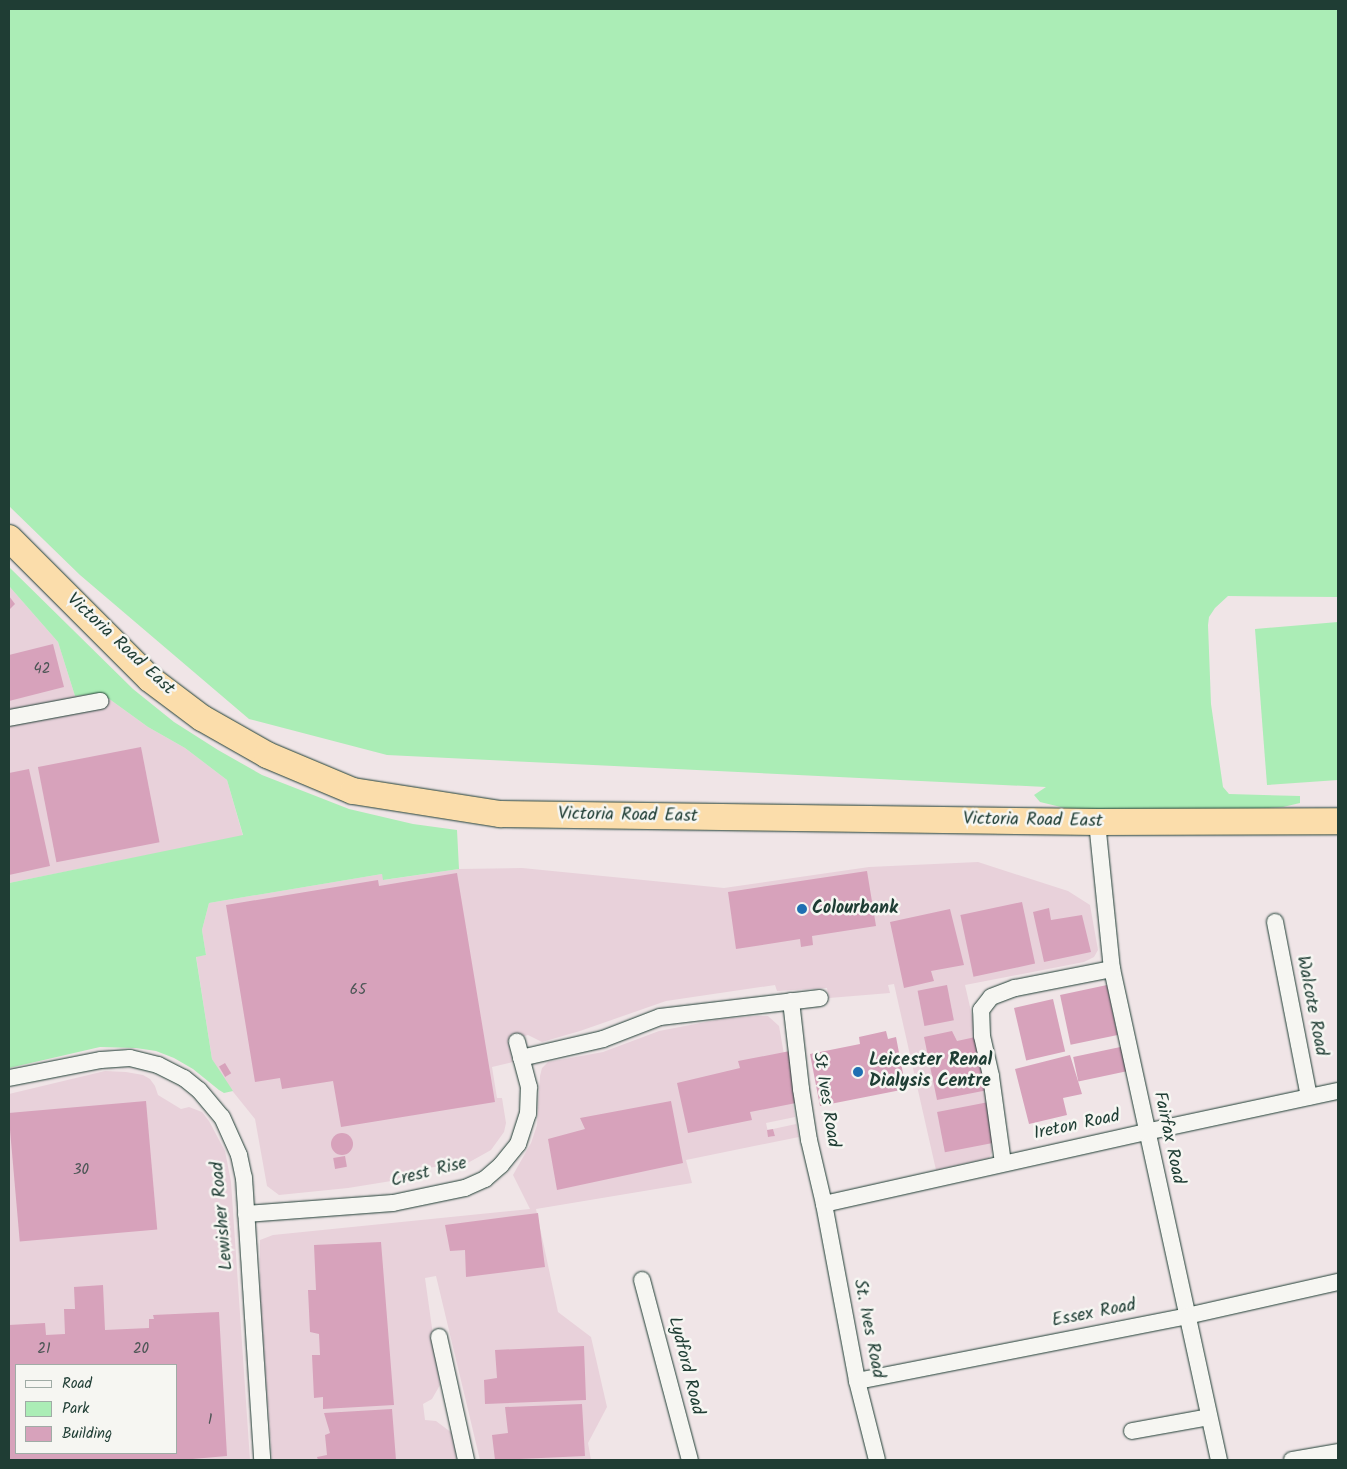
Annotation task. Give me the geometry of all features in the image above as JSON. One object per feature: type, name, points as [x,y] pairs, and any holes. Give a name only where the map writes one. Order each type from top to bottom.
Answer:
[{"type":"highway","name":"Victoria Road East","points":[[9,538],[150,679],[202,718],[267,755],[353,790],[500,814],[1097,822],[1338,821]]},
{"type":"street","points":[[9,718],[100,701]]},
{"type":"street","name":"Fairfax Road","points":[[1097,822],[1112,969],[1219,1460]]},
{"type":"street","name":"Walcote Road","points":[[1275,922],[1309,1097]]},
{"type":"street","points":[[1003,1163],[991,1076],[982,1036],[981,1010],[991,997],[1015,988],[1112,969]]},
{"type":"street","points":[[521,1058],[603,1039],[660,1017],[820,998]]},
{"type":"street","name":"St Ives Road","points":[[791,1001],[802,1098],[824,1204]]},
{"type":"street","name":"Crest Rise","points":[[246,1214],[393,1203],[465,1188],[485,1179],[501,1165],[518,1144],[528,1114],[529,1087],[517,1042]]},
{"type":"street","name":"Lewisher Road","points":[[9,1078],[101,1060],[130,1058],[158,1065],[184,1078],[214,1105],[230,1128],[241,1163],[246,1214],[262,1460]]},
{"type":"street","name":"Ireton Road","points":[[824,1204],[1003,1163],[1338,1091]]},
{"type":"street","name":"St. Ives Road","points":[[824,1204],[857,1381],[877,1460]]},
{"type":"street","name":"Lydford Road","points":[[642,1280],[690,1460]]},
{"type":"street","name":"Essex Road","points":[[857,1381],[1187,1316],[1338,1282]]},
{"type":"street","points":[[440,1337],[466,1460]]},
{"type":"street","points":[[1132,1431],[1209,1416]]},
{"type":"street","points":[[1292,1460],[1338,1452]]},
{"type":"shaded area","points":[[9,586],[58,642],[75,696],[101,693],[148,727],[185,748],[227,780],[243,836],[9,883]]},
{"type":"shaded area","points":[[978,862],[1068,891],[1090,905],[1098,950],[1094,957],[1084,962],[965,985],[989,1090],[993,1150],[989,1158],[936,1170],[894,984],[888,985],[890,993],[829,998],[827,988],[777,991],[775,985],[666,1001],[542,1042],[528,1035],[508,1041],[513,1062],[492,1067],[497,1098],[502,1098],[506,1123],[504,1132],[491,1150],[457,1169],[447,1171],[442,1166],[420,1169],[416,1177],[348,1188],[279,1195],[267,1186],[255,1119],[226,1083],[212,1059],[196,956],[206,955],[202,930],[209,903],[382,874],[384,880],[459,869],[522,868],[724,888],[869,867]]},
{"type":"shaded area","points":[[768,1016],[779,1026],[795,1117],[766,1123],[769,1137],[775,1136],[773,1129],[796,1124],[799,1137],[686,1160],[692,1183],[536,1209],[558,1312],[591,1337],[607,1407],[588,1443],[591,1460],[480,1460],[436,1276],[425,1278],[440,1385],[432,1399],[423,1404],[425,1420],[436,1421],[452,1433],[457,1460],[272,1460],[260,1297],[260,1240],[273,1235],[530,1209],[513,1175],[531,1143],[537,1125],[540,1076],[542,1068],[548,1062],[603,1052],[659,1031],[721,1019]]},
{"type":"shaded area","points":[[105,1071],[143,1075],[150,1079],[158,1095],[181,1109],[189,1107],[202,1112],[225,1151],[231,1182],[250,1460],[9,1460],[9,1094]]},
{"type":"green space","points":[[9,9],[1338,9],[1338,597],[1228,596],[1215,608],[1209,617],[1208,625],[1211,704],[1223,787],[1229,794],[1300,796],[1300,803],[1283,807],[1234,810],[1115,811],[1065,808],[1040,802],[1034,795],[1046,787],[387,755],[249,719],[80,575],[9,506]]},
{"type":"green space","points":[[9,567],[133,689],[174,722],[218,750],[262,775],[349,809],[413,824],[457,830],[459,869],[383,880],[382,874],[209,903],[202,930],[206,955],[196,957],[212,1059],[233,1091],[224,1093],[193,1069],[174,1058],[156,1051],[136,1048],[100,1047],[9,1068],[9,883],[243,835],[227,780],[185,748],[148,727],[101,693],[75,696],[58,642],[9,586]]},
{"type":"green space","points":[[1338,622],[1338,780],[1267,785],[1255,629]]},
{"type":"building","points":[[9,596],[15,604],[9,610]]},
{"type":"building","points":[[53,644],[64,687],[9,701],[9,655]]},
{"type":"building","points":[[141,747],[160,842],[56,862],[38,767]]},
{"type":"building","points":[[29,769],[50,866],[9,875],[9,773]]},
{"type":"building","name":"Colourbank","points":[[867,871],[876,926],[812,936],[813,945],[801,947],[800,939],[736,949],[728,892]]},
{"type":"building","points":[[457,873],[495,1102],[341,1127],[333,1081],[282,1089],[280,1078],[255,1082],[226,905],[378,880],[379,886]]},
{"type":"building","points":[[1022,902],[1035,964],[973,977],[960,915]]},
{"type":"building","points":[[1049,908],[1051,920],[1082,915],[1091,952],[1044,962],[1033,912]]},
{"type":"building","points":[[950,909],[964,965],[931,971],[934,981],[904,988],[890,922]]},
{"type":"building","points":[[947,985],[954,1020],[924,1026],[918,991]]},
{"type":"building","points":[[1107,985],[1118,1035],[1071,1045],[1060,995]]},
{"type":"building","points":[[1053,999],[1065,1052],[1026,1061],[1014,1008]]},
{"type":"building","name":"Leicester Renal Dialysis Centre","points":[[886,1031],[888,1039],[896,1037],[906,1089],[820,1106],[810,1054],[860,1044],[859,1037]]},
{"type":"building","points":[[952,1031],[957,1041],[980,1036],[993,1089],[937,1100],[924,1037]]},
{"type":"building","points":[[1125,1046],[1130,1070],[1078,1081],[1073,1057]]},
{"type":"building","points":[[790,1051],[801,1102],[750,1112],[752,1120],[688,1133],[677,1083],[740,1068],[738,1061]]},
{"type":"building","points":[[1070,1055],[1082,1094],[1063,1098],[1067,1115],[1029,1124],[1015,1069]]},
{"type":"building","points":[[225,1063],[231,1073],[225,1077],[219,1067]]},
{"type":"building","points":[[146,1101],[157,1230],[20,1242],[9,1113]]},
{"type":"building","points":[[671,1101],[683,1163],[557,1190],[548,1139],[585,1129],[580,1118]]},
{"type":"building","points":[[994,1101],[1002,1141],[945,1152],[937,1112]]},
{"type":"building","points":[[773,1129],[775,1136],[768,1137],[767,1130]]},
{"type":"building","points":[[342,1133],[350,1136],[353,1144],[350,1152],[342,1155],[334,1152],[331,1144],[334,1136]]},
{"type":"building","points":[[345,1156],[347,1167],[335,1169],[333,1158]]},
{"type":"building","points":[[538,1213],[545,1267],[466,1277],[465,1250],[450,1251],[445,1225]]},
{"type":"building","points":[[381,1242],[394,1405],[323,1409],[323,1397],[314,1398],[312,1355],[320,1355],[319,1334],[310,1332],[308,1290],[316,1290],[314,1245]]},
{"type":"building","points":[[103,1285],[105,1330],[149,1328],[149,1319],[154,1319],[153,1315],[219,1312],[227,1456],[181,1460],[9,1460],[9,1325],[45,1323],[46,1335],[65,1334],[64,1309],[75,1309],[74,1287]]},
{"type":"building","points":[[584,1346],[586,1400],[485,1404],[484,1380],[497,1378],[495,1350]]},
{"type":"building","points":[[582,1404],[585,1456],[495,1460],[492,1435],[508,1433],[505,1407]]},
{"type":"building","points":[[392,1409],[396,1460],[318,1460],[317,1457],[327,1455],[325,1435],[330,1433],[324,1413]]},
{"type":"place","name":"Colourbank","points":[[802,909]]},
{"type":"place","name":"Leicester Renal Dialysis Centre","points":[[858,1072]]}]
